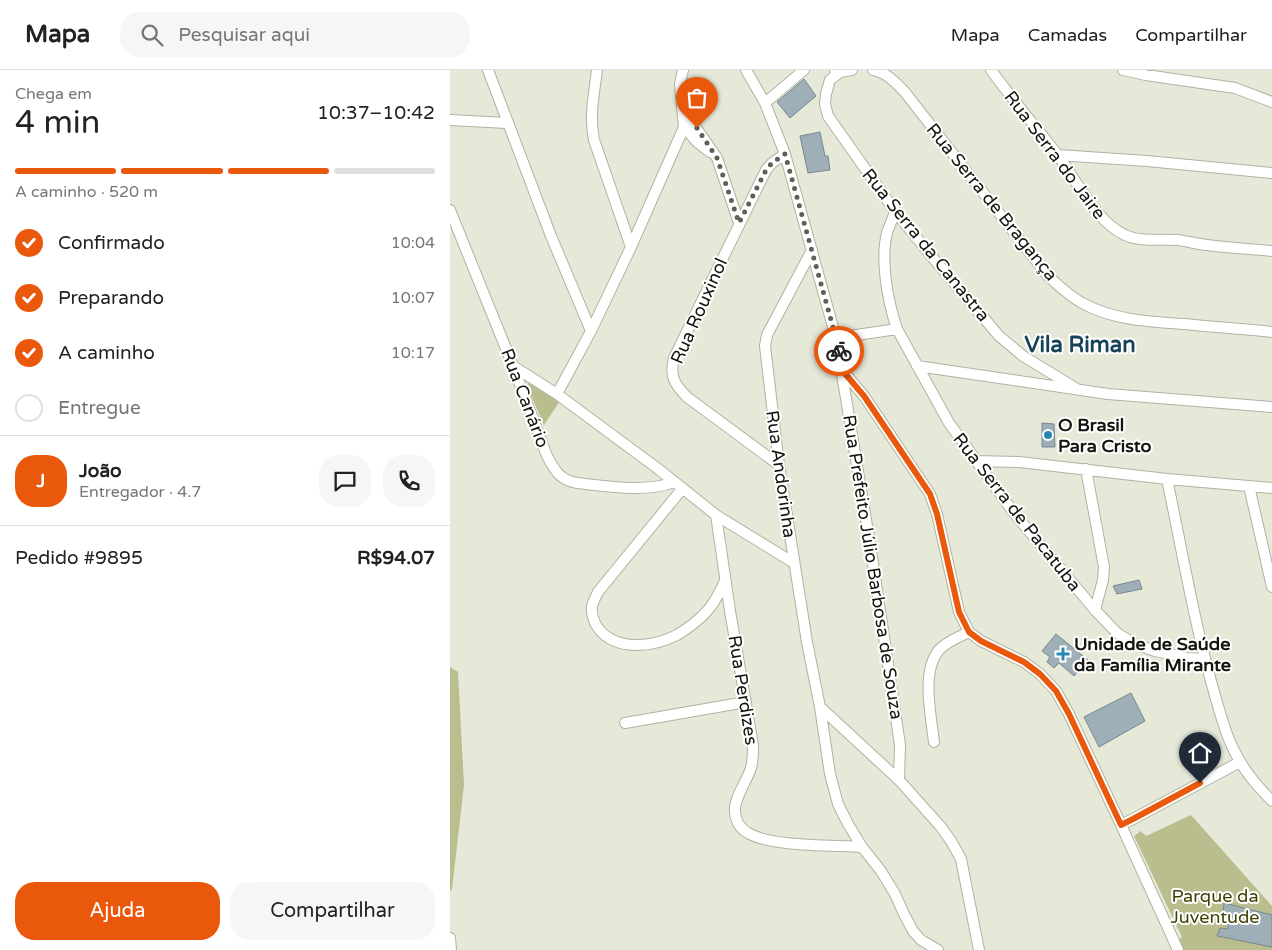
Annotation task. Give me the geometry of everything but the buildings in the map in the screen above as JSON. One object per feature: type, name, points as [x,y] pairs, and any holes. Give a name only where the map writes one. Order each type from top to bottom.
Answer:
[{"type":"street","points":[[488,70],[551,236],[591,331]]},
{"type":"street","points":[[597,70],[591,126],[630,247]]},
{"type":"street","points":[[557,394],[591,331],[684,127],[680,84],[683,70]]},
{"type":"street","name":"Rua Prefeito Júlio Barbosa de Souza","points":[[746,70],[765,103],[785,154],[836,338],[871,550],[900,745],[899,780]]},
{"type":"street","points":[[765,103],[804,70]]},
{"type":"street","points":[[837,71],[852,70]]},
{"type":"street","name":"Rua Serra de Bragança","points":[[873,70],[893,79],[904,91],[1048,276],[1083,304],[1124,318],[1272,332]]},
{"type":"street","name":"Rua Serra do Jaire","points":[[992,70],[1009,95],[1058,155],[1090,202],[1104,220],[1116,230],[1136,239],[1177,240],[1207,245],[1272,251]]},
{"type":"street","points":[[1123,70],[1235,88],[1272,102]]},
{"type":"street","name":"Rua Serra da Canastra","points":[[837,71],[830,80],[826,94],[825,104],[828,116],[895,211],[999,336],[1023,356],[1077,389]]},
{"type":"street","points":[[682,109],[717,158],[739,223]]},
{"type":"street","points":[[450,120],[507,123]]},
{"type":"street","points":[[684,127],[697,142],[717,158]]},
{"type":"street","name":"Rua Rouxinol","points":[[779,465],[687,398],[675,383],[672,367],[674,358],[766,170],[785,154]]},
{"type":"street","points":[[1058,155],[1272,173]]},
{"type":"street","name":"Rua Canário","points":[[450,210],[513,366],[546,456],[553,468],[568,482],[636,488],[678,486]]},
{"type":"street","name":"Rua Serra de Pacatuba","points":[[895,211],[887,234],[885,252],[885,275],[893,317],[897,329],[949,423],[975,461],[1014,513],[1095,610],[1117,633],[1135,644],[1155,651],[1181,657],[1205,659]]},
{"type":"street","name":"Rua Andorinha","points":[[812,250],[765,340],[779,465],[830,774],[838,804],[848,824],[862,847],[881,870],[913,931],[921,940],[938,950]]},
{"type":"street","points":[[836,338],[897,329]]},
{"type":"street","points":[[513,366],[557,394],[657,468],[716,515],[794,563]]},
{"type":"street","points":[[917,366],[1118,394],[1272,407]]},
{"type":"street","points":[[842,370],[864,396],[930,494],[937,514],[959,612],[969,632],[981,641],[1024,662],[1040,674],[1056,691],[1069,714],[1178,950]]},
{"type":"street","points":[[975,461],[1019,462],[1167,479],[1272,488]]},
{"type":"street","points":[[1086,469],[1104,567],[1103,580],[1095,610]]},
{"type":"street","points":[[1167,479],[1205,659],[1222,718],[1231,744],[1240,762],[1254,783],[1272,801]]},
{"type":"street","points":[[678,486],[598,592],[592,607],[594,622],[602,634],[611,640],[624,644],[651,644],[680,633],[708,611],[725,581]]},
{"type":"street","points":[[1249,486],[1272,587]]},
{"type":"street","name":"Rua Perdizes","points":[[716,515],[725,581],[753,745],[751,769],[734,810],[736,819],[747,833],[769,840],[862,847]]},
{"type":"street","points":[[708,611],[730,611]]},
{"type":"street","points":[[934,742],[929,700],[929,679],[933,659],[938,650],[947,642],[969,632]]},
{"type":"street","points":[[625,723],[746,702]]},
{"type":"street","points":[[820,707],[899,780],[951,841],[961,859],[979,950]]},
{"type":"street","points":[[1121,825],[1240,762]]},
{"type":"street","points":[[450,938],[450,950]]},
{"type":"green space","points":[[531,383],[560,401],[544,425],[526,384]]},
{"type":"green space","points":[[450,667],[458,672],[464,785],[452,889],[450,892]]},
{"type":"green space","name":"Parque da Juventude","points":[[1191,815],[1272,906],[1272,950],[1181,950],[1177,941],[1182,937],[1134,836],[1141,831],[1146,836]]},
{"type":"way so far","points":[[697,128],[717,158],[739,223],[766,170],[785,154],[839,351]]},
{"type":"place","name":"O Brasil Para Cristo","points":[[1048,435]]},
{"type":"place","name":"Unidade de Saúde da Família Mirante","points":[[1063,654]]},
{"type":"district","name":"Vila Riman","points":[[1080,345]]},
{"type":"route","points":[[839,351],[842,370],[864,396],[930,494],[937,514],[959,612],[969,632],[981,641],[1024,662],[1040,674],[1056,691],[1069,714],[1121,825],[1200,783]]}]
